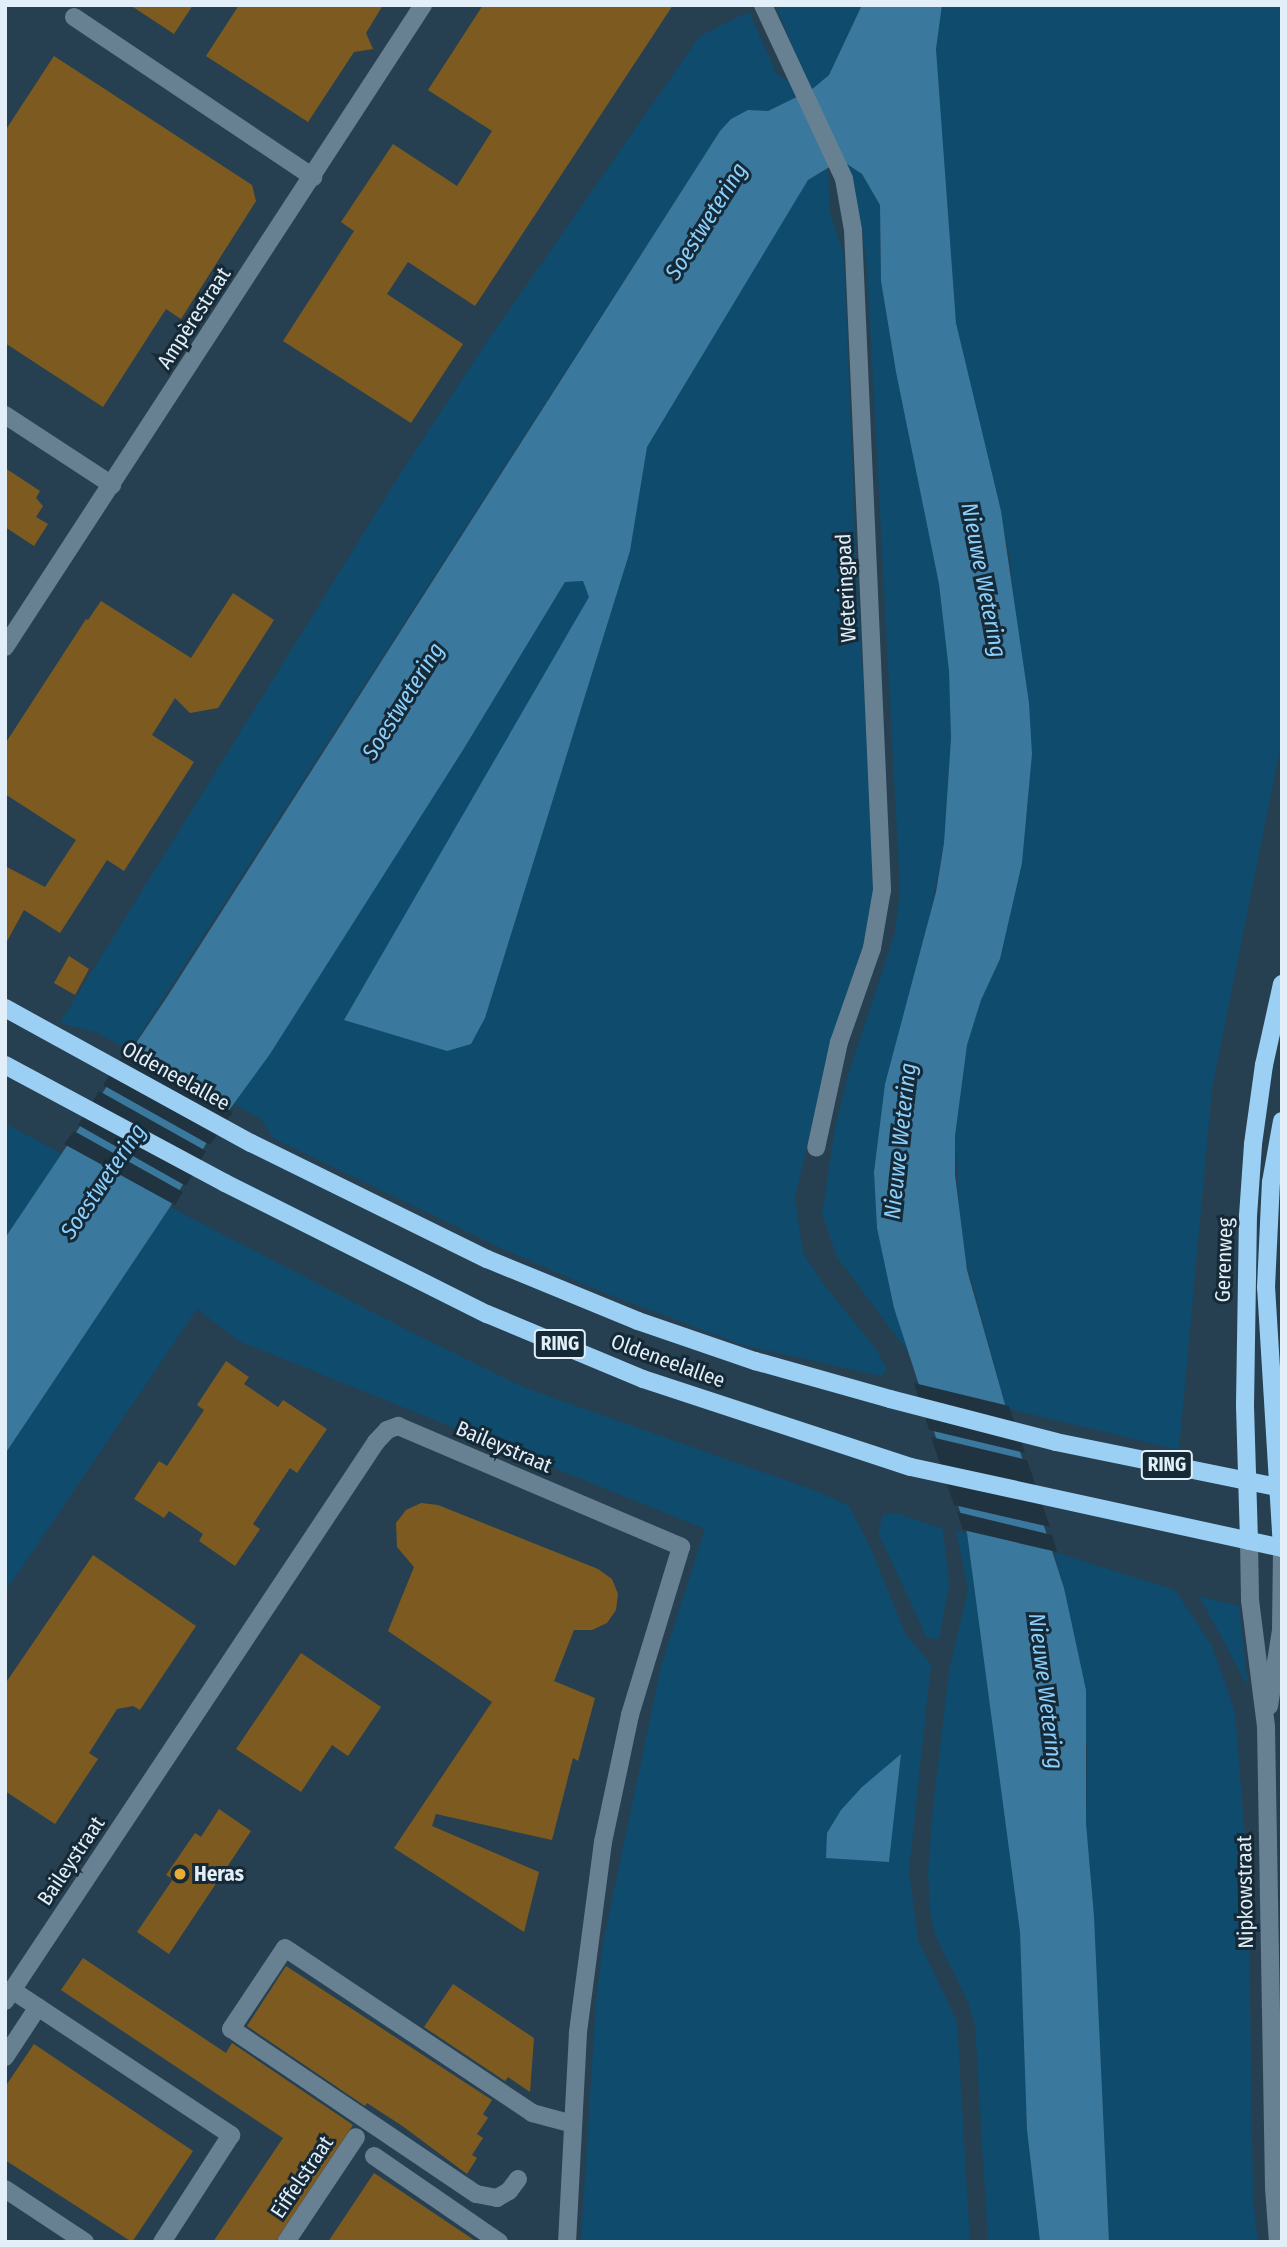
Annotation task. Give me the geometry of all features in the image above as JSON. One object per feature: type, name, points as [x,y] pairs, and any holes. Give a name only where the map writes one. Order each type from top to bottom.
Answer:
[{"type":"main road","name":"Gerenweg","points":[[1250,1541],[1245,1341],[1248,1216],[1253,1144],[1282,984]]},
{"type":"main road","name":"Oldeneelallee","points":[[5,1008],[251,1143],[487,1259],[638,1321],[755,1361],[1056,1442],[1280,1487]]},
{"type":"main road","name":"Oldeneelallee","points":[[5,1065],[225,1183],[486,1314],[619,1369],[911,1466],[1077,1505],[1282,1548]]},
{"type":"main road","name":"Gerenweg","points":[[1282,1121],[1271,1182],[1266,1287],[1282,1548]]},
{"type":"street","name":"Ampèrestraat","points":[[5,647],[423,5]]},
{"type":"street","name":"Weteringpad","points":[[763,5],[844,179],[853,230],[882,890],[872,948],[839,1042],[816,1148]]},
{"type":"street","points":[[74,17],[313,177]]},
{"type":"street","points":[[5,415],[112,485]]},
{"type":"street","name":"Baileystraat","points":[[162,2242],[231,2135],[38,2007],[9,1995],[376,1442],[387,1430],[398,1426],[681,1547],[630,1715],[603,1842],[578,2032],[567,2242]]},
{"type":"street","name":"Nipkowstraat","points":[[1250,1541],[1250,1600],[1266,1727],[1276,2057],[1278,2242]]},
{"type":"street","name":"Nipkowstraat","points":[[1266,1727],[1281,1630],[1282,1548]]},
{"type":"street","points":[[518,2179],[509,2191],[497,2198],[476,2194],[231,2029],[285,1948],[532,2113],[573,2124]]},
{"type":"street","points":[[5,2057],[38,2007]]},
{"type":"street","name":"Eiffelstraat","points":[[286,2242],[356,2137]]},
{"type":"street","points":[[374,2156],[499,2242]]},
{"type":"street","points":[[5,2189],[85,2242]]},
{"type":"shaded area","points":[[5,5],[1282,5],[1282,2242],[5,2242]]},
{"type":"shaded area","points":[[775,5],[862,5],[829,75],[811,90]]},
{"type":"shaded area","points":[[942,5],[1282,5],[1282,739],[1212,1089],[1179,1450],[1006,1408],[961,1243],[955,1136],[961,1086],[967,1045],[981,1000],[1000,959],[1022,863],[1032,754],[1009,554],[956,323],[936,49]]},
{"type":"shaded area","points":[[744,14],[750,14],[777,75],[789,81],[796,98],[768,111],[748,110],[720,131],[130,1050],[96,1032],[60,1023],[404,468],[488,340],[700,36]]},
{"type":"shaded area","points":[[841,160],[862,174],[880,205],[881,281],[896,372],[939,584],[949,671],[951,738],[944,843],[926,934],[885,1084],[874,1172],[877,1228],[908,1352],[837,1257],[822,1214],[835,1127],[849,1072],[895,932],[900,890],[867,268],[862,227]]},
{"type":"shaded area","points":[[828,168],[830,212],[843,252],[845,277],[857,586],[874,839],[873,892],[868,929],[830,1047],[795,1197],[803,1253],[824,1285],[877,1350],[887,1370],[881,1376],[743,1345],[600,1291],[505,1250],[273,1138],[261,1119],[234,1104],[463,750],[565,582],[583,581],[589,596],[485,1018],[630,551],[647,447],[801,190],[808,180]]},
{"type":"shaded area","points":[[5,1123],[62,1154],[5,1238]]},
{"type":"shaded area","points":[[170,1207],[523,1387],[819,1492],[849,1506],[870,1547],[906,1635],[931,1664],[909,1871],[918,1940],[957,2021],[970,2242],[581,2242],[596,2001],[603,1943],[661,1667],[705,1529],[239,1341],[197,1309],[5,1592],[5,1454]],"holes":[[[901,1756],[888,1861],[826,1857],[841,1810],[862,1787]]]},
{"type":"shaded area","points":[[896,1513],[943,1529],[949,1585],[939,1639],[927,1638],[878,1532],[883,1515]]},
{"type":"shaded area","points":[[956,1530],[967,1533],[1020,1932],[1027,2130],[1040,2242],[988,2242],[975,2025],[968,2002],[935,1935],[930,1911],[928,1872],[933,1807],[949,1671],[968,1590]]},
{"type":"shaded area","points":[[1054,1552],[1175,1590],[1212,1646],[1235,1712],[1248,1876],[1253,2199],[1258,2242],[1109,2242],[1094,1916],[1086,1823],[1087,1746],[1064,1588]]},
{"type":"shaded area","points":[[1199,1596],[1239,1606],[1248,1686]]},
{"type":"water","points":[[862,5],[942,5],[936,49],[956,323],[1001,511],[1029,703],[1032,754],[1022,863],[1000,959],[981,1000],[967,1045],[955,1136],[955,1175],[967,1270],[1006,1408],[1064,1588],[1086,1690],[1086,1823],[1094,1916],[1109,2242],[1040,2242],[1027,2130],[1020,1932],[967,1533],[894,1308],[877,1228],[874,1172],[885,1084],[936,892],[944,843],[951,738],[949,671],[939,584],[896,372],[881,281],[880,205],[862,174],[841,160],[808,180],[647,447],[630,551],[485,1018],[471,1044],[447,1051],[344,1020],[589,597],[583,581],[565,582],[463,750],[270,1054],[211,1135],[170,1207],[5,1454],[5,1238],[167,997],[720,131],[731,119],[748,110],[768,111],[811,90],[829,75]]},
{"type":"water","points":[[901,1754],[889,1862],[826,1858],[827,1833],[841,1810],[862,1787]]},
{"type":"pier","points":[[125,1052],[233,1112],[210,1145],[103,1085]]},
{"type":"pier","points":[[99,1091],[206,1151],[186,1186],[78,1125]]},
{"type":"pier","points":[[74,1131],[183,1192],[175,1205],[64,1144]]},
{"type":"pier","points":[[914,1383],[1009,1406],[1025,1453],[929,1430]]},
{"type":"pier","points":[[931,1437],[1027,1460],[1050,1527],[954,1505]]},
{"type":"pier","points":[[957,1512],[1052,1535],[1057,1552],[963,1530]]},
{"type":"building","points":[[130,5],[193,5],[174,34]]},
{"type":"building","points":[[239,5],[383,5],[366,33],[373,49],[354,52],[308,122],[206,56]]},
{"type":"building","points":[[483,5],[673,5],[475,306],[408,262],[387,294],[463,344],[411,423],[283,341],[354,231],[341,222],[393,144],[457,186],[492,131],[428,90]]},
{"type":"building","points":[[54,56],[252,185],[256,201],[181,319],[166,309],[103,407],[5,343],[5,131]]},
{"type":"building","points":[[5,468],[40,491],[36,498],[43,506],[36,517],[48,524],[34,546],[5,527]]},
{"type":"building","points":[[233,593],[274,620],[218,708],[190,713],[175,698],[152,735],[194,762],[124,871],[107,860],[60,933],[24,910],[5,945],[5,866],[45,887],[76,840],[5,794],[5,744],[86,619],[88,620],[101,601],[191,658]]},
{"type":"building","points":[[69,956],[89,969],[75,995],[54,983]]},
{"type":"building","points":[[226,1361],[249,1377],[244,1384],[278,1407],[283,1400],[327,1429],[297,1473],[290,1468],[253,1524],[260,1529],[235,1566],[199,1541],[203,1534],[169,1511],[164,1518],[134,1499],[159,1461],[167,1466],[204,1410],[197,1405]]},
{"type":"building","points":[[421,1503],[438,1505],[598,1569],[612,1579],[618,1594],[616,1610],[607,1623],[592,1630],[574,1630],[554,1681],[595,1698],[578,1761],[573,1758],[552,1840],[436,1814],[432,1826],[539,1872],[524,1932],[394,1848],[492,1702],[388,1631],[414,1567],[397,1547],[396,1523],[406,1510]]},
{"type":"building","points":[[93,1555],[196,1626],[140,1710],[133,1706],[117,1709],[89,1753],[98,1759],[55,1824],[5,1791],[5,1684]]},
{"type":"building","points":[[301,1653],[381,1707],[348,1756],[332,1745],[301,1792],[236,1749]]},
{"type":"building","points":[[219,1809],[251,1831],[169,1954],[137,1932],[173,1879],[166,1875],[195,1833],[201,1837]]},
{"type":"building","points":[[83,1958],[226,2053],[232,2043],[353,2125],[275,2242],[213,2242],[283,2138],[61,1990]]},
{"type":"building","points":[[286,1966],[492,2100],[483,2114],[488,2118],[477,2134],[483,2138],[472,2155],[477,2158],[467,2174],[401,2125],[367,2103],[365,2106],[247,2026]]},
{"type":"building","points":[[453,1984],[534,2038],[530,2092],[508,2077],[505,2081],[424,2027]]},
{"type":"building","points":[[34,2044],[193,2151],[132,2242],[5,2160],[5,2087]]},
{"type":"building","points":[[374,2173],[477,2242],[328,2242]]},
{"type":"place","name":"Heras","points":[[180,1874]]},
{"type":"water label","name":"Soestwetering","points":[[706,221]]},
{"type":"water label","name":"Nieuwe Wetering","points":[[984,580]]},
{"type":"water label","name":"Soestwetering","points":[[403,701]]},
{"type":"water label","name":"Nieuwe Wetering","points":[[900,1141]]},
{"type":"water label","name":"Soestwetering","points":[[103,1181]]},
{"type":"water label","name":"Nieuwe Wetering","points":[[1046,1691]]}]
